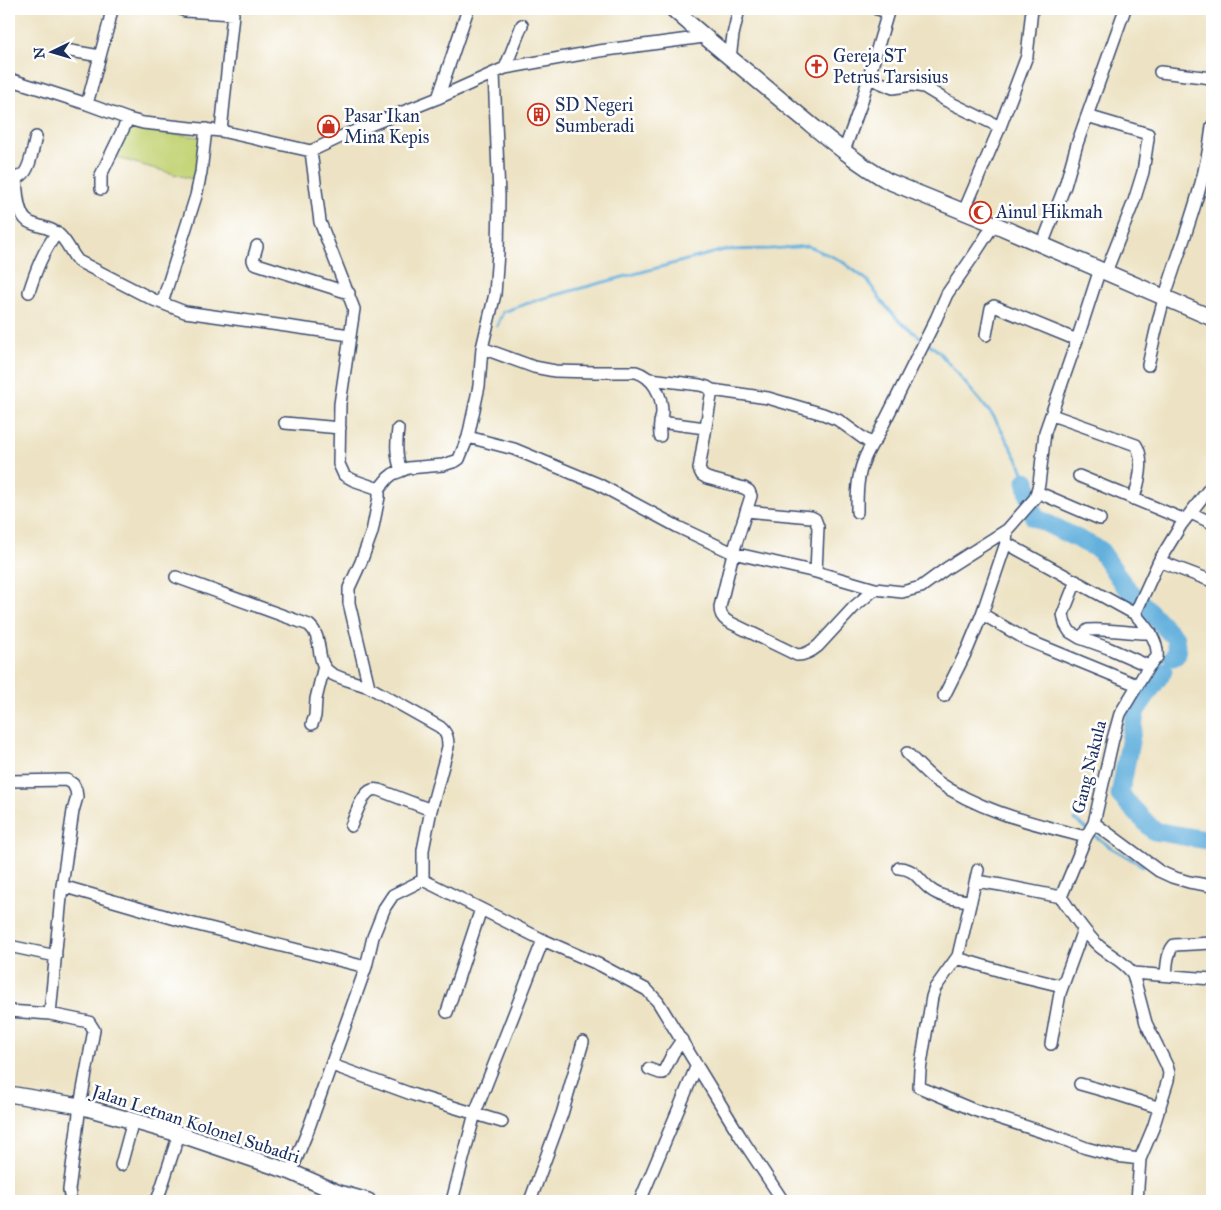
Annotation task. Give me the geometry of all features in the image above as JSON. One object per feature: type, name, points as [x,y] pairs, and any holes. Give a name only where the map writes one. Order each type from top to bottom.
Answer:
[{"type":"main road","points":[[673,9],[704,37],[872,172],[888,181],[1042,244],[1212,318]]},
{"type":"main road","name":"Jalan Letnan Kolonel Subadri","points":[[9,1096],[80,1106],[179,1134],[291,1172],[337,1197],[368,1201]]},
{"type":"street","points":[[87,104],[112,9]]},
{"type":"street","points":[[181,9],[185,11],[237,11],[221,131]]},
{"type":"street","points":[[438,98],[468,9]]},
{"type":"street","points":[[730,58],[738,9]]},
{"type":"street","points":[[844,151],[861,104],[888,12],[877,9]]},
{"type":"street","points":[[964,212],[1000,127],[1027,56],[1032,9]]},
{"type":"street","points":[[1042,244],[1125,9]]},
{"type":"street","points":[[369,687],[349,603],[349,588],[372,532],[379,489],[393,474],[408,468],[456,461],[459,459],[468,437],[479,386],[482,348],[495,294],[498,252],[500,70],[522,25]]},
{"type":"street","points":[[9,79],[143,123],[206,128],[311,151],[500,70],[600,51],[704,37]]},
{"type":"street","points":[[65,50],[100,56]]},
{"type":"street","points":[[1160,72],[1212,78]]},
{"type":"street","points":[[869,78],[894,88],[912,85],[924,88],[1000,127]]},
{"type":"street","points":[[468,437],[514,449],[598,484],[678,526],[733,552],[816,572],[875,589],[902,592],[921,587],[1007,530],[1031,504],[1037,492],[1045,432],[1103,270],[1134,201],[1143,172],[1148,139],[1148,134],[1087,116]]},
{"type":"street","points":[[101,189],[101,175],[128,119]]},
{"type":"street","points":[[1148,365],[1164,297],[1211,147],[1212,126]]},
{"type":"street","points":[[162,303],[196,196],[206,128]]},
{"type":"street","points":[[36,137],[27,168],[22,176],[12,176],[22,216],[26,221],[51,229],[57,233],[64,239],[78,261],[120,283],[185,312],[350,336]]},
{"type":"street","points":[[311,151],[320,222],[354,309],[340,404],[339,464],[344,474],[353,480],[379,489]]},
{"type":"street","points":[[857,512],[857,488],[864,458],[878,437],[947,294],[994,224]]},
{"type":"street","points":[[29,292],[43,254],[57,233]]},
{"type":"street","points":[[257,246],[253,260],[254,263],[349,293]]},
{"type":"street","points":[[986,335],[991,308],[994,306],[1077,340]]},
{"type":"street","points":[[482,348],[534,367],[555,371],[636,372],[643,374],[650,379],[659,394],[662,413],[660,436]]},
{"type":"street","points":[[650,379],[707,386],[712,390],[768,398],[823,414],[838,420],[872,444]]},
{"type":"street","points":[[712,390],[699,468],[700,472],[707,478],[746,489],[751,496],[733,552],[720,607],[723,618],[802,655],[818,646],[854,607],[875,589]]},
{"type":"street","points":[[1052,414],[1136,445],[1140,453],[1139,482],[1133,499]]},
{"type":"street","points":[[660,422],[705,428]]},
{"type":"street","points":[[285,423],[340,428]]},
{"type":"street","points":[[398,429],[396,451],[401,471]]},
{"type":"street","points":[[1079,476],[1133,499],[1212,523]]},
{"type":"street","points":[[1006,543],[1076,581],[1138,607],[1159,561],[1181,525],[1212,485]]},
{"type":"street","points":[[1037,492],[1100,519]]},
{"type":"street","points":[[746,511],[811,517],[815,519],[818,527],[816,572]]},
{"type":"street","points":[[944,696],[968,648],[982,614],[1006,543],[1007,530]]},
{"type":"street","points":[[1159,561],[1212,581]]},
{"type":"street","points":[[176,576],[310,625],[318,637],[324,666],[331,673],[369,687],[434,723],[446,733],[448,747],[431,810],[423,850],[423,880]]},
{"type":"street","points":[[1076,581],[1063,614],[1070,632],[1080,638],[1149,666]]},
{"type":"street","name":"Gang Nakula","points":[[1062,896],[1090,830],[1120,714],[1149,666],[1157,657],[1157,646],[1138,607]]},
{"type":"street","points":[[982,614],[1027,640],[1137,685]]},
{"type":"street","points":[[1080,638],[1088,630],[1100,629],[1138,634],[1150,633]]},
{"type":"street","points":[[312,724],[324,666]]},
{"type":"street","points":[[907,753],[933,778],[974,803],[1012,817],[1090,830],[1172,877],[1212,886]]},
{"type":"street","points":[[9,781],[67,780],[73,784],[76,790],[77,797],[73,811],[62,886],[50,1014]]},
{"type":"street","points":[[351,826],[366,794],[377,789],[431,810]]},
{"type":"street","points":[[899,868],[911,871],[930,890],[954,899],[971,901]]},
{"type":"street","points":[[1137,1201],[1140,1159],[1160,1108],[1169,1073],[1146,1023],[1132,972],[1122,962],[1100,947],[1084,930],[1062,896],[1001,885],[977,876],[957,958],[935,988],[932,997],[919,1087],[974,1110],[1086,1148],[1116,1156],[1140,1159]]},
{"type":"street","points":[[423,880],[543,940],[600,964],[647,990],[658,1002],[740,1136],[783,1201]]},
{"type":"street","points":[[291,1172],[332,1065],[366,967],[373,937],[385,906],[393,894],[423,880]]},
{"type":"street","points":[[62,886],[186,922],[366,967]]},
{"type":"street","points":[[447,1012],[481,909]]},
{"type":"street","points":[[1050,1044],[1060,992],[1084,930]]},
{"type":"street","points":[[452,1201],[475,1113],[543,940]]},
{"type":"street","points":[[1166,975],[1172,946],[1212,943]]},
{"type":"street","points":[[9,946],[56,956]]},
{"type":"street","points":[[957,958],[1062,986]]},
{"type":"street","points":[[1132,972],[1212,979]]},
{"type":"street","points":[[9,1011],[50,1014],[89,1022],[94,1030],[80,1106],[69,1190],[71,1201]]},
{"type":"street","points":[[649,1069],[663,1073],[682,1040]]},
{"type":"street","points":[[530,1201],[562,1114],[583,1042]]},
{"type":"street","points":[[332,1065],[414,1096],[502,1122]]},
{"type":"street","points":[[640,1201],[697,1065]]},
{"type":"street","points":[[1080,1084],[1160,1108]]},
{"type":"street","points":[[121,1165],[133,1121]]},
{"type":"street","points":[[157,1201],[179,1134]]},
{"type":"green space","points":[[126,128],[200,137],[195,180],[114,157]]},
{"type":"waterway","points":[[497,326],[503,312],[537,300],[724,250],[808,246],[840,260],[867,280],[883,303],[900,322],[923,339]]},
{"type":"waterway","points":[[928,343],[938,351],[994,417],[1019,462],[1026,481]]},
{"type":"waterway","points":[[1026,481],[1034,517],[1100,550],[1123,584],[1175,638],[1177,653],[1173,657]]},
{"type":"waterway","points":[[1163,671],[1136,710],[1120,795],[1154,831],[1212,841]]},
{"type":"waterway","points":[[1075,820],[1087,829]]},
{"type":"waterway","points":[[1091,833],[1110,847],[1143,866]]},
{"type":"place","name":"Gereja ST Petrus Tarsisius","points":[[817,66]]},
{"type":"place","name":"SD Negeri Sumberadi","points":[[539,115]]},
{"type":"place","name":"Pasar Ikan Mina Kepis","points":[[328,126]]},
{"type":"place","name":"Ainul Hikmah","points":[[980,212]]}]
